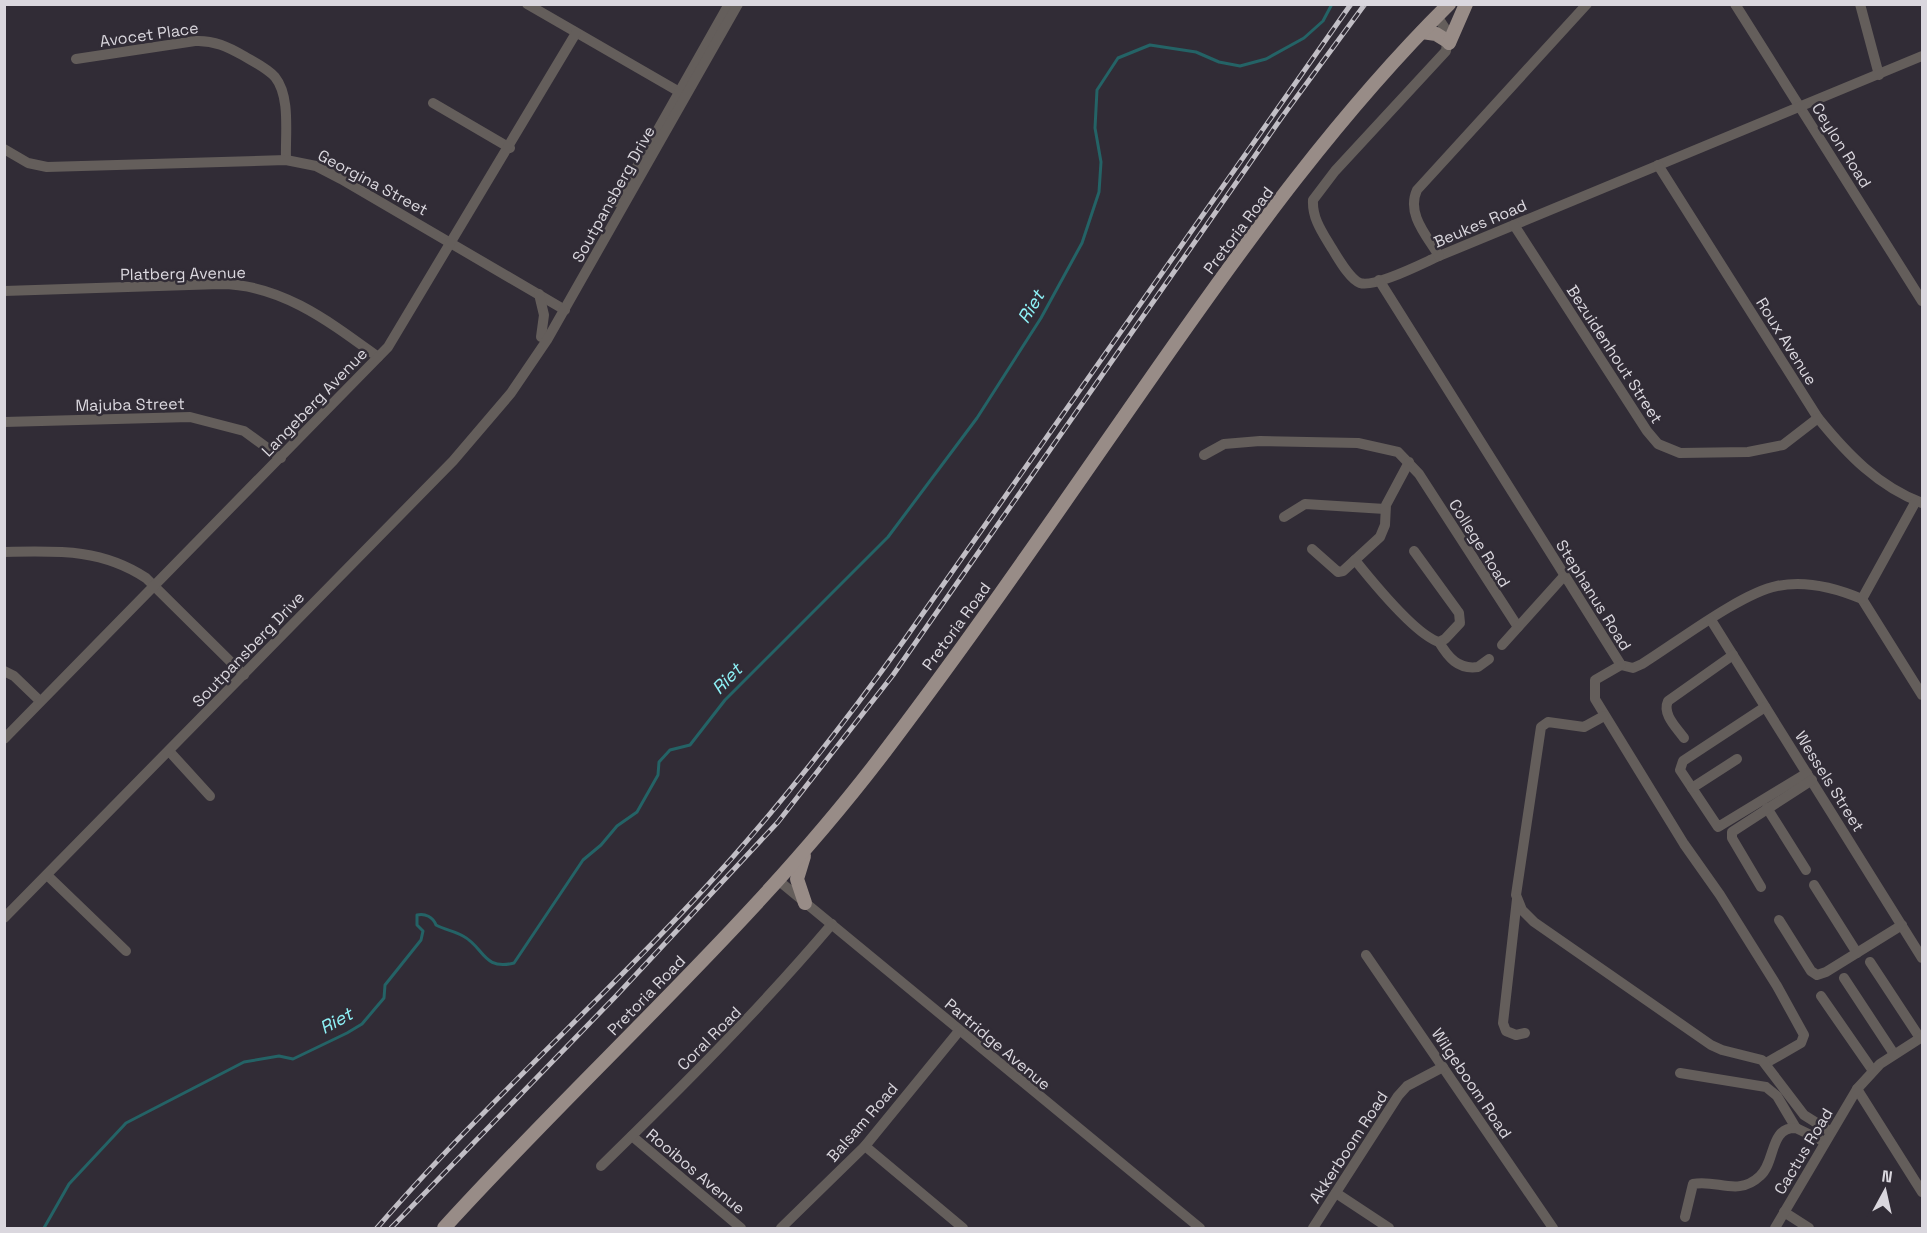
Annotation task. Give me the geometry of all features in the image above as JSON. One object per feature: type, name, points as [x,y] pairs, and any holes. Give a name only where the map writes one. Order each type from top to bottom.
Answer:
[{"type":"main road","name":"Pretoria Road","points":[[444,1228],[778,881],[807,848],[870,771],[955,657],[1266,219],[1345,119],[1449,4]]},
{"type":"main road","points":[[1422,32],[1436,34],[1449,43],[1466,4]]},
{"type":"main road","points":[[805,903],[797,879],[807,848]]},
{"type":"street","points":[[527,4],[681,94]]},
{"type":"street","name":"Soutpansberg Drive","points":[[4,918],[453,461],[508,395],[562,309],[728,11],[738,4]]},
{"type":"street","points":[[1439,256],[1414,213],[1413,205],[1417,190],[1587,4]]},
{"type":"street","name":"Ceylon Road","points":[[1735,4],[1923,301]]},
{"type":"street","points":[[1860,4],[1879,75]]},
{"type":"street","points":[[1378,280],[1365,283],[1355,280],[1316,221],[1313,200],[1335,171],[1437,63],[1449,43],[1447,30],[1437,16]]},
{"type":"street","name":"Langeberg Avenue","points":[[4,739],[281,458],[395,338],[510,148],[576,33]]},
{"type":"street","name":"Avocet Place","points":[[76,59],[195,41],[211,42],[227,47],[267,70],[278,81],[284,105],[286,160]]},
{"type":"street","name":"Beukes Road","points":[[1378,280],[1923,56]]},
{"type":"street","points":[[433,103],[510,148]]},
{"type":"street","name":"Georgina Street","points":[[4,149],[19,159],[47,166],[286,160],[316,166],[562,309]]},
{"type":"street","name":"Roux Avenue","points":[[1658,165],[1818,418],[1856,463],[1919,502]]},
{"type":"street","name":"Bezuidenhout Street","points":[[1514,225],[1647,431],[1663,448],[1695,455],[1769,449],[1788,442],[1818,418]]},
{"type":"street","name":"Stephanus Road","points":[[1378,280],[1621,665],[1638,667],[1759,592],[1787,584],[1814,585],[1862,599]]},
{"type":"street","name":"Platberg Avenue","points":[[4,291],[226,284],[251,286],[287,298],[334,325],[378,357]]},
{"type":"street","points":[[539,294],[544,315],[541,337]]},
{"type":"street","name":"Soutpansberg Drive","points":[[508,395],[541,337],[562,309]]},
{"type":"street","name":"Majuba Street","points":[[4,422],[190,417],[244,430],[281,458]]},
{"type":"street","points":[[1204,455],[1213,448],[1235,442],[1343,442],[1389,448],[1409,462],[1385,510],[1385,525],[1380,537],[1355,560],[1338,572],[1312,549]]},
{"type":"street","name":"College Road","points":[[1409,462],[1518,627]]},
{"type":"street","points":[[1919,502],[1862,599],[1923,695]]},
{"type":"street","points":[[1284,517],[1305,504],[1385,510]]},
{"type":"street","points":[[1414,551],[1459,613],[1458,628],[1439,642]]},
{"type":"street","points":[[4,552],[89,553],[128,567],[154,586],[244,675]]},
{"type":"street","points":[[1355,560],[1406,615],[1430,638],[1439,642],[1449,658],[1463,666],[1478,667],[1489,659]]},
{"type":"street","points":[[1502,645],[1563,576]]},
{"type":"street","name":"Wessels Street","points":[[1711,620],[1923,958]]},
{"type":"street","points":[[1684,738],[1665,710],[1668,700],[1733,655]]},
{"type":"street","points":[[1621,665],[1594,683],[1595,699],[1684,844],[1726,904],[1802,1030],[1804,1036],[1801,1043],[1766,1063]]},
{"type":"street","points":[[4,671],[14,676],[40,701]]},
{"type":"street","points":[[1766,707],[1680,762],[1680,770],[1715,825],[1720,827],[1809,776]]},
{"type":"street","points":[[1525,1033],[1516,1035],[1506,1031],[1503,1023],[1517,899],[1541,727],[1548,722],[1584,727],[1604,716]]},
{"type":"street","points":[[169,751],[210,796]]},
{"type":"street","points":[[1692,788],[1737,759]]},
{"type":"street","points":[[1761,887],[1731,834],[1735,828],[1767,808],[1809,776]]},
{"type":"street","points":[[1767,808],[1806,870]]},
{"type":"street","points":[[47,875],[126,951]]},
{"type":"street","name":"Partridge Avenue","points":[[778,881],[1200,1228]]},
{"type":"street","points":[[1814,885],[1857,953]]},
{"type":"street","points":[[1517,899],[1522,910],[1540,926],[1711,1045],[1727,1052],[1757,1058],[1766,1063],[1804,1115],[1831,1132]]},
{"type":"street","points":[[1779,920],[1814,974],[1823,974],[1902,925]]},
{"type":"street","name":"Coral Road","points":[[601,1166],[720,1050],[772,995],[832,924]]},
{"type":"street","name":"Wilgeboom Road","points":[[1366,955],[1553,1228]]},
{"type":"street","points":[[1870,962],[1921,1037]]},
{"type":"street","points":[[1844,978],[1894,1054]]},
{"type":"street","points":[[1821,996],[1873,1071]]},
{"type":"street","name":"Balsam Road","points":[[782,1228],[865,1146],[959,1031]]},
{"type":"street","name":"Cactus Road","points":[[1775,1228],[1857,1089],[1873,1071],[1921,1037]]},
{"type":"street","name":"Akkerboom Road","points":[[1314,1228],[1402,1091],[1443,1067]]},
{"type":"street","points":[[1680,1073],[1766,1087],[1777,1096],[1796,1128],[1825,1142]]},
{"type":"street","points":[[1857,1089],[1923,1192]]},
{"type":"street","points":[[1685,1217],[1693,1184],[1730,1188],[1749,1184],[1767,1168],[1778,1135],[1785,1130],[1796,1128]]},
{"type":"street","name":"Rooibos Avenue","points":[[632,1136],[741,1228]]},
{"type":"street","points":[[865,1146],[963,1228]]},
{"type":"street","points":[[1336,1193],[1389,1228]]},
{"type":"street","points":[[1784,1212],[1809,1228]]},
{"type":"waterway","name":"Riet","points":[[44,1228],[69,1184],[126,1123],[244,1062],[279,1056],[293,1059],[362,1024],[384,998],[385,985],[421,940],[423,931],[417,925],[417,915],[428,916],[436,925],[463,936],[496,964],[514,963],[583,860],[601,845],[617,826],[637,812],[658,775],[659,762],[670,750],[690,745],[725,700],[888,537],[977,418],[1041,318],[1082,243],[1099,192],[1101,162],[1095,128],[1097,90],[1118,58],[1150,45],[1196,52],[1219,62],[1240,66],[1266,59],[1304,38],[1323,21],[1332,4]]},
{"type":"railway","points":[[377,1228],[492,1104],[691,903],[748,840],[802,774],[905,639],[1351,4]]},
{"type":"railway","points":[[391,1228],[616,996],[778,822],[893,675],[1282,117],[1365,4]]}]
